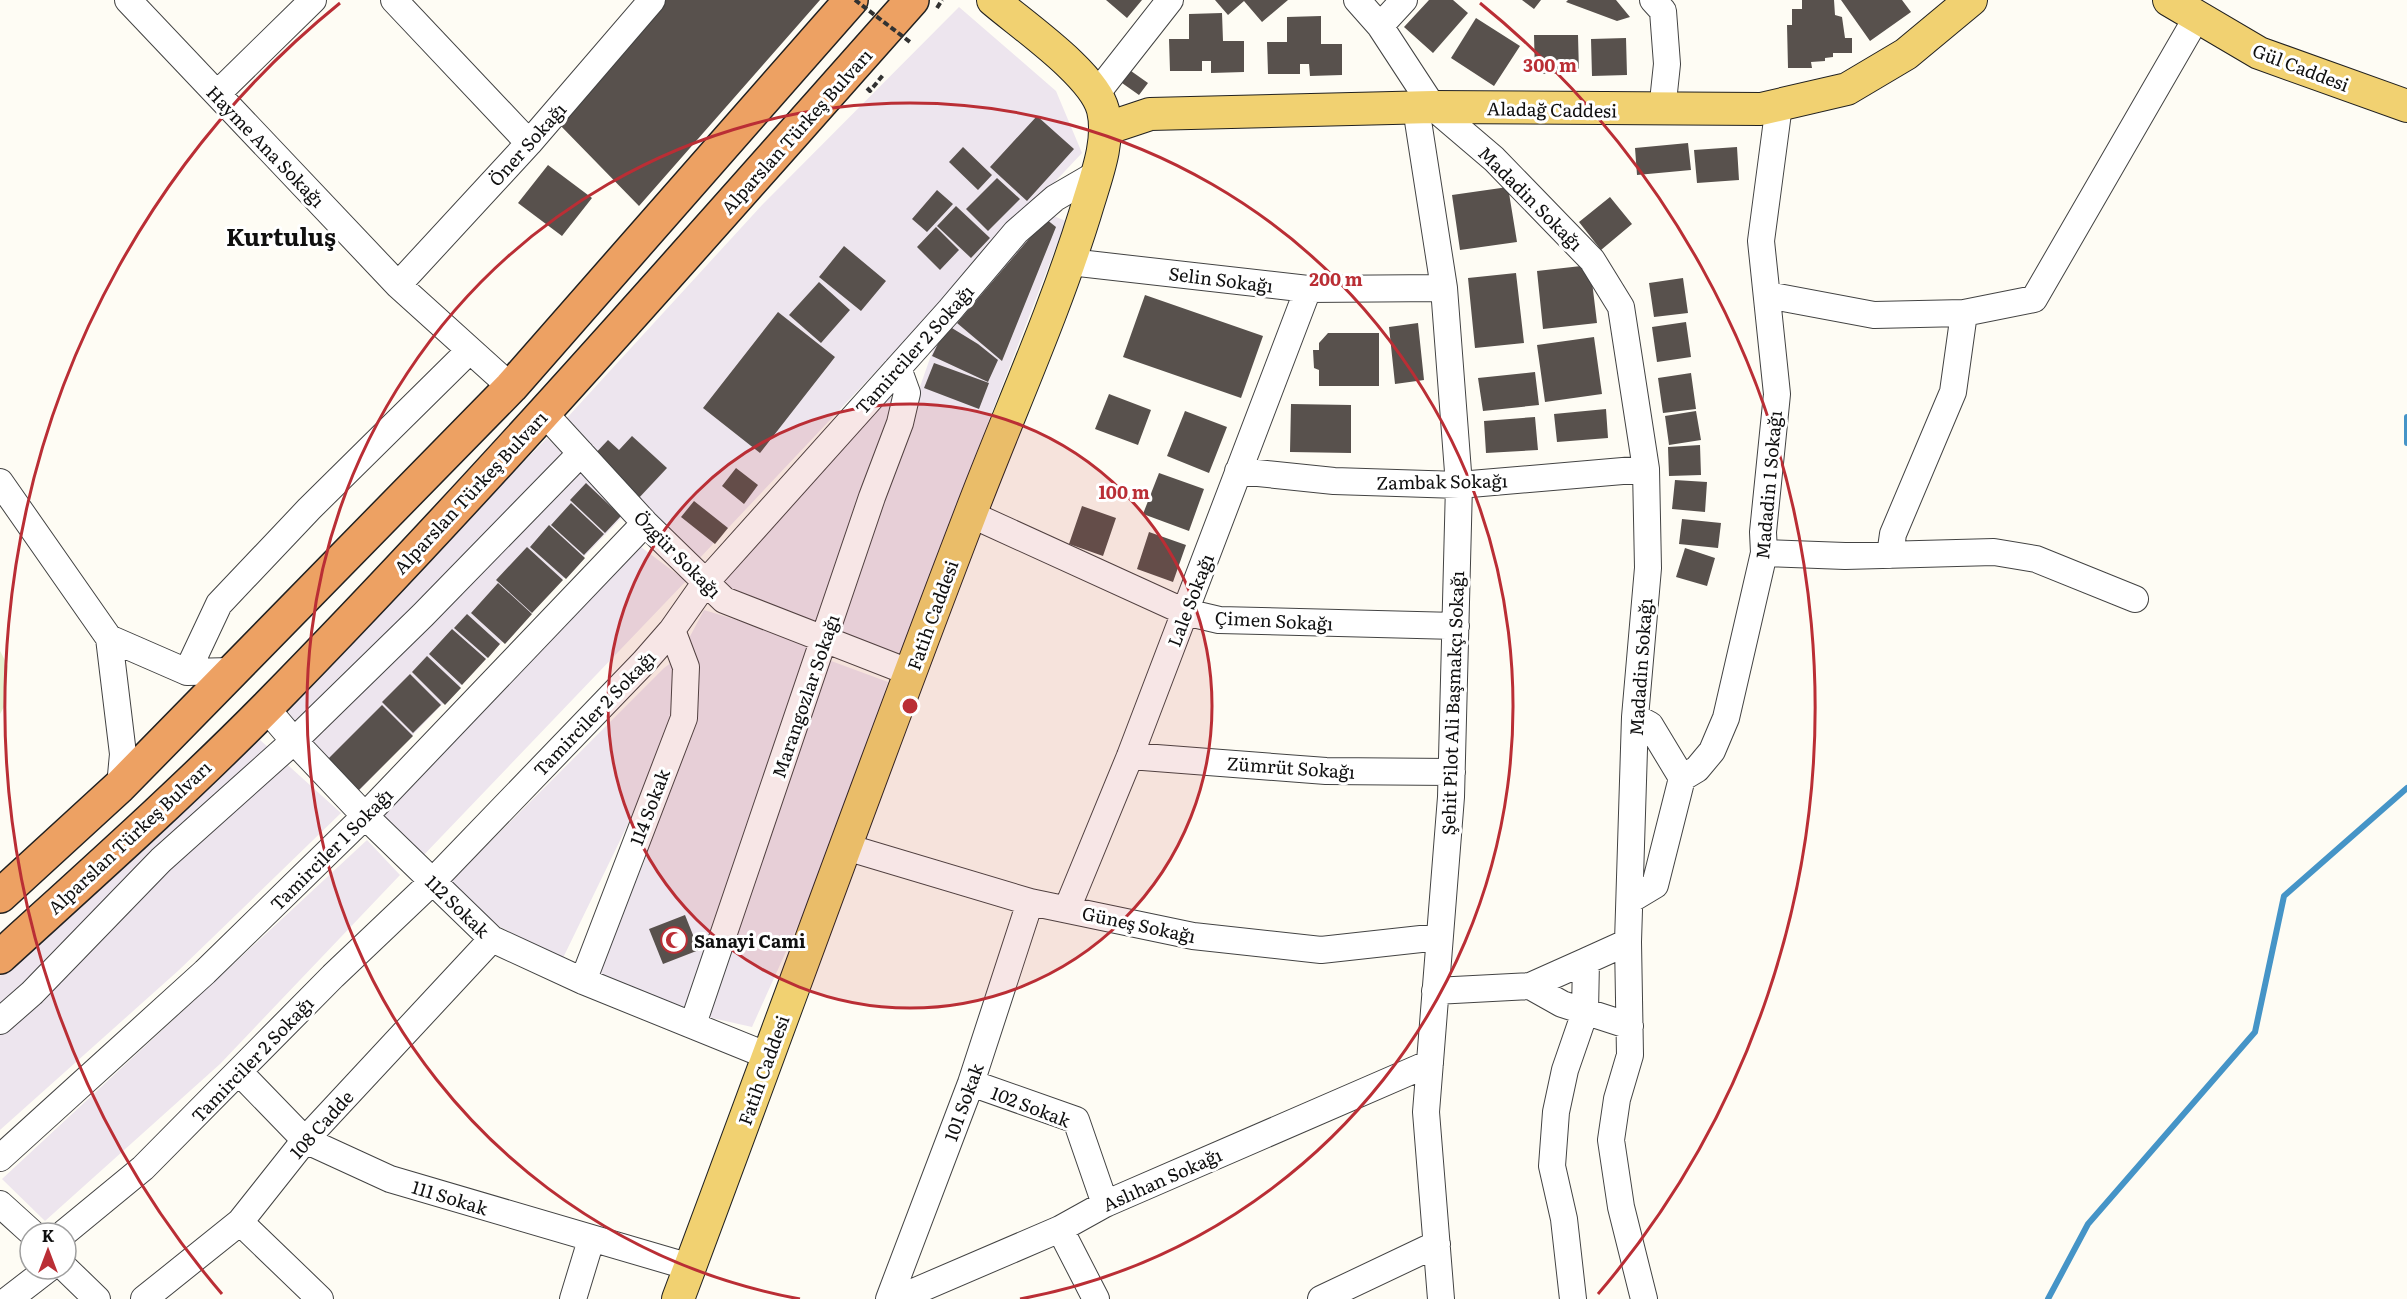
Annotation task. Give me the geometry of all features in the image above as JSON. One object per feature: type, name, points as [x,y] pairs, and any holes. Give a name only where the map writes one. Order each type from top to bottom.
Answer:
[{"type":"highway","points":[[0,896],[120,786],[511,387],[853,0]]},
{"type":"highway","name":"Alparslan Türkeş Bulvarı","points":[[0,957],[266,708],[545,414],[899,34],[912,0]]},
{"type":"main road","name":"Fatih Caddesi","points":[[678,1299],[970,514],[1070,262],[1098,173],[1105,129],[1103,111],[1096,93],[1075,69],[993,0]]},
{"type":"main road","name":"Aladağ Caddesi","points":[[1105,129],[1150,114],[1424,107],[1662,111],[1761,109],[1847,89],[1906,54],[1971,0]]},
{"type":"main road","name":"Gül Caddesi","points":[[2185,6],[2259,53],[2405,105]]},
{"type":"street","name":"Hayme Ana Sokağı","points":[[128,0],[398,285],[511,387]]},
{"type":"street","points":[[217,94],[313,0]]},
{"type":"street","points":[[394,0],[530,143]]},
{"type":"street","points":[[1096,93],[1170,0]]},
{"type":"street","name":"Şehit Pilot Ali Başmakçı Sokağı","points":[[1357,0],[1380,26],[1424,107],[1444,288],[1459,485],[1452,772],[1426,1112],[1441,1299]]},
{"type":"street","points":[[1380,26],[1404,0]]},
{"type":"street","points":[[1653,0],[1663,11],[1667,64],[1662,111]]},
{"type":"street","name":"Öner Sokağı","points":[[398,285],[530,143],[648,1]]},
{"type":"street","points":[[1767,295],[1874,315],[1964,313],[2034,299],[2185,6]]},
{"type":"street","name":"Madadin 1 Sokağı","points":[[1682,778],[1697,769],[1712,752],[1726,718],[1764,553],[1763,532],[1777,394],[1761,241],[1779,105]]},
{"type":"street","name":"Madadin Sokağı","points":[[1424,107],[1494,159],[1592,260],[1621,307],[1646,469],[1648,568],[1635,717],[1628,942],[1630,1054],[1617,1099],[1611,1140],[1621,1207],[1644,1299]]},
{"type":"street","name":"Tamirciler 2 Sokağı","points":[[78,1221],[143,1168],[240,1073],[333,976],[433,881],[672,630],[705,583],[898,368],[1016,232],[1055,198],[1098,173]]},
{"type":"street","name":"Selin Sokağı","points":[[1070,262],[1308,289],[1444,288]]},
{"type":"street","name":"Lale Sokağı","points":[[1068,909],[1130,756],[1308,289]]},
{"type":"street","points":[[1890,555],[1893,534],[1953,392],[1964,313]]},
{"type":"street","points":[[187,672],[219,604],[309,509],[470,350]]},
{"type":"street","name":"Marangozlar Sokağı","points":[[693,1024],[900,423],[907,393],[898,368]]},
{"type":"street","name":"Özgür Sokağı","points":[[545,414],[645,523],[724,600],[911,673]]},
{"type":"street","points":[[0,1020],[32,993],[161,860],[294,741],[423,615],[581,453]]},
{"type":"street","name":"Zambak Sokağı","points":[[1238,471],[1334,481],[1459,485],[1646,469]]},
{"type":"street","points":[[0,482],[109,638],[123,754],[120,786]]},
{"type":"street","name":"Çimen Sokağı","points":[[970,514],[1185,612],[1219,620],[1456,626]]},
{"type":"street","name":"Tamirciler 1 Sokağı","points":[[0,1158],[206,972],[365,816],[645,523]]},
{"type":"street","points":[[1764,553],[1845,556],[1994,552],[2036,559],[2135,599]]},
{"type":"street","name":"114 Sokak","points":[[583,981],[684,718],[686,667],[672,630]]},
{"type":"street","points":[[109,638],[187,672],[232,671]]},
{"type":"street","name":"112 Sokak","points":[[266,708],[365,816],[492,939],[583,981],[768,1056]]},
{"type":"street","points":[[1630,900],[1655,885],[1682,778],[1650,725],[1635,717]]},
{"type":"street","name":"Zümrüt Sokağı","points":[[1130,756],[1326,771],[1452,772]]},
{"type":"street","name":"Güneş Sokağı","points":[[846,847],[1030,902],[1193,936],[1321,950],[1439,937]]},
{"type":"street","name":"101 Sokak","points":[[889,1299],[971,1083],[1030,902]]},
{"type":"street","name":"108 Cadde","points":[[144,1299],[240,1222],[305,1140],[492,939]]},
{"type":"street","points":[[1435,991],[1530,986],[1628,942]]},
{"type":"street","points":[[1573,1299],[1564,1219],[1552,1166],[1556,1113],[1565,1070],[1585,1012],[1586,961]]},
{"type":"street","points":[[1530,986],[1562,1004],[1630,1026]]},
{"type":"street","name":"Aslıhan Sokağı","points":[[897,1299],[1060,1229],[1105,1204],[1430,1063]]},
{"type":"street","name":"111 Sokak","points":[[240,1073],[305,1140],[390,1179],[591,1240],[690,1267]]},
{"type":"street","name":"102 Sokak","points":[[971,1083],[1076,1120],[1105,1204]]},
{"type":"street","points":[[0,1204],[19,1221]]},
{"type":"street","points":[[240,1222],[320,1299]]},
{"type":"street","points":[[1060,1229],[1096,1299]]},
{"type":"street","points":[[573,1299],[591,1240]]},
{"type":"street","points":[[1321,1299],[1437,1244]]},
{"type":"street","points":[[9,1299],[32,1281]]},
{"type":"street","points":[[78,1281],[97,1299]]},
{"type":"path","points":[[853,0],[899,34]]},
{"type":"shaded area","points":[[959,7],[1056,91],[1082,153],[696,562],[565,420],[762,205]]},
{"type":"shaded area","points":[[1046,213],[1066,221],[936,557],[903,658],[834,630],[940,330]]},
{"type":"shaded area","points":[[884,396],[899,401],[817,624],[716,587]]},
{"type":"shaded area","points":[[547,438],[626,513],[353,797],[280,710]]},
{"type":"shaded area","points":[[637,544],[686,581],[419,860],[377,818]]},
{"type":"shaded area","points":[[704,610],[812,643],[689,1010],[596,975],[644,862],[684,737],[688,689],[696,654],[686,644]]},
{"type":"shaded area","points":[[680,656],[679,719],[562,960],[469,910],[445,887],[664,668]]},
{"type":"shaded area","points":[[823,658],[888,682],[825,865],[752,1027],[703,1016]]},
{"type":"shaded area","points":[[260,740],[341,813],[179,970],[0,1130],[0,976]]},
{"type":"shaded area","points":[[367,840],[400,875],[220,1064],[45,1221],[2,1179]]},
{"type":"green space","points":[[0,651],[8,666],[5,705],[0,714]]},
{"type":"building","points":[[663,0],[820,0],[639,206],[557,122]]},
{"type":"building","points":[[1106,0],[1142,0],[1127,18]]},
{"type":"building","points":[[1215,0],[1288,0],[1262,22],[1244,1],[1228,15]]},
{"type":"building","points":[[1429,0],[1453,0],[1468,13],[1433,53],[1404,27]]},
{"type":"building","points":[[1522,0],[1541,0],[1534,9]]},
{"type":"building","points":[[1568,0],[1616,0],[1630,17],[1617,21],[1566,2]]},
{"type":"building","points":[[1802,0],[1834,0],[1835,15],[1842,17],[1845,38],[1852,38],[1852,53],[1833,53],[1833,57],[1825,58],[1825,61],[1811,62],[1812,68],[1788,68],[1787,25],[1792,25],[1792,9],[1802,9]]},
{"type":"building","points":[[1841,0],[1902,0],[1911,12],[1870,41]]},
{"type":"building","points":[[1222,13],[1223,41],[1244,41],[1244,72],[1211,73],[1211,61],[1202,61],[1202,71],[1170,71],[1169,39],[1189,39],[1189,14]]},
{"type":"building","points":[[1321,16],[1321,44],[1342,44],[1342,75],[1310,76],[1309,64],[1300,64],[1300,74],[1268,74],[1267,42],[1287,42],[1287,17]]},
{"type":"building","points":[[1476,18],[1520,46],[1494,86],[1451,58]]},
{"type":"building","points":[[1534,35],[1578,35],[1579,73],[1535,74]]},
{"type":"building","points":[[1626,38],[1627,75],[1592,76],[1591,39]]},
{"type":"building","points":[[1131,71],[1148,83],[1139,95],[1122,83]]},
{"type":"building","points":[[1037,116],[1074,149],[1027,201],[990,167]]},
{"type":"building","points":[[1688,143],[1691,170],[1637,175],[1635,148]]},
{"type":"building","points":[[963,147],[992,175],[978,190],[949,162]]},
{"type":"building","points":[[1737,147],[1739,180],[1697,183],[1694,150]]},
{"type":"building","points":[[548,165],[592,198],[562,236],[518,203]]},
{"type":"building","points":[[997,178],[1020,199],[988,231],[966,209]]},
{"type":"building","points":[[1508,187],[1517,242],[1460,250],[1452,195]]},
{"type":"building","points":[[937,190],[953,204],[927,232],[912,219]]},
{"type":"building","points":[[1610,197],[1632,224],[1601,250],[1579,222]]},
{"type":"building","points":[[956,206],[990,238],[971,258],[937,226]]},
{"type":"building","points":[[1046,219],[1056,227],[1002,361],[957,323]]},
{"type":"building","points":[[936,227],[959,250],[940,270],[917,247]]},
{"type":"building","points":[[844,246],[886,281],[861,311],[819,277]]},
{"type":"building","points":[[1590,265],[1597,323],[1543,329],[1537,271]]},
{"type":"building","points":[[1516,273],[1524,343],[1475,348],[1468,278]]},
{"type":"building","points":[[1683,278],[1688,313],[1654,317],[1649,283]]},
{"type":"building","points":[[819,282],[850,310],[821,343],[789,315]]},
{"type":"building","points":[[1145,295],[1263,336],[1241,398],[1123,357]]},
{"type":"building","points":[[778,312],[835,357],[760,453],[703,408]]},
{"type":"building","points":[[1686,322],[1691,357],[1657,362],[1652,327]]},
{"type":"building","points":[[1418,323],[1424,380],[1395,384],[1389,327]]},
{"type":"building","points":[[947,325],[978,344],[998,360],[988,382],[932,356]]},
{"type":"building","points":[[1328,333],[1379,333],[1379,386],[1319,386],[1319,370],[1314,368],[1313,350],[1319,350],[1319,343]]},
{"type":"building","points":[[1594,337],[1602,394],[1545,402],[1537,345]]},
{"type":"building","points":[[934,363],[989,383],[979,409],[924,388]]},
{"type":"building","points":[[1535,372],[1539,405],[1483,411],[1478,378]]},
{"type":"building","points":[[1691,373],[1696,409],[1663,413],[1658,378]]},
{"type":"building","points":[[1109,394],[1151,410],[1138,445],[1095,429]]},
{"type":"building","points":[[1291,404],[1351,405],[1351,453],[1290,452]]},
{"type":"building","points":[[1606,409],[1608,438],[1557,442],[1554,414]]},
{"type":"building","points":[[1185,411],[1227,427],[1209,473],[1167,456]]},
{"type":"building","points":[[1696,411],[1701,440],[1669,445],[1665,416]]},
{"type":"building","points":[[1535,417],[1538,450],[1486,453],[1484,421]]},
{"type":"building","points":[[632,436],[667,468],[637,500],[591,458],[608,440],[619,450]]},
{"type":"building","points":[[1700,445],[1701,475],[1669,476],[1668,447]]},
{"type":"building","points":[[736,468],[758,485],[744,504],[722,486]]},
{"type":"building","points":[[1159,473],[1204,489],[1189,531],[1143,514]]},
{"type":"building","points":[[1675,480],[1707,482],[1705,512],[1672,509]]},
{"type":"building","points":[[586,483],[621,516],[605,533],[570,500]]},
{"type":"building","points":[[694,501],[728,528],[715,544],[681,517]]},
{"type":"building","points":[[571,503],[604,534],[584,555],[551,525]]},
{"type":"building","points":[[1082,506],[1116,518],[1103,556],[1069,544]]},
{"type":"building","points":[[1682,519],[1721,523],[1718,548],[1679,544]]},
{"type":"building","points":[[549,525],[585,558],[566,579],[530,547]]},
{"type":"building","points":[[1149,532],[1186,545],[1173,582],[1137,569]]},
{"type":"building","points":[[527,547],[563,580],[532,613],[496,580]]},
{"type":"building","points":[[1685,548],[1715,558],[1707,586],[1676,577]]},
{"type":"building","points":[[498,583],[532,614],[505,644],[471,613]]},
{"type":"building","points":[[467,614],[500,644],[488,658],[454,628]]},
{"type":"building","points":[[452,629],[486,659],[462,685],[429,654]]},
{"type":"building","points":[[427,656],[461,688],[445,705],[412,672]]},
{"type":"building","points":[[410,674],[441,705],[413,733],[382,702]]},
{"type":"building","points":[[382,705],[413,736],[354,795],[323,764]]},
{"type":"building","name":"Sanayi Cami","points":[[685,915],[699,950],[663,964],[649,929]]},
{"type":"waterway","points":[[2407,417],[2407,443]]},
{"type":"waterway","points":[[2048,1299],[2088,1224],[2255,1032],[2284,896],[2407,788]]},
{"type":"place","name":"Sanayi Cami","points":[[674,940]]},
{"type":"district","name":"Kurtuluş","points":[[281,235]]}]
